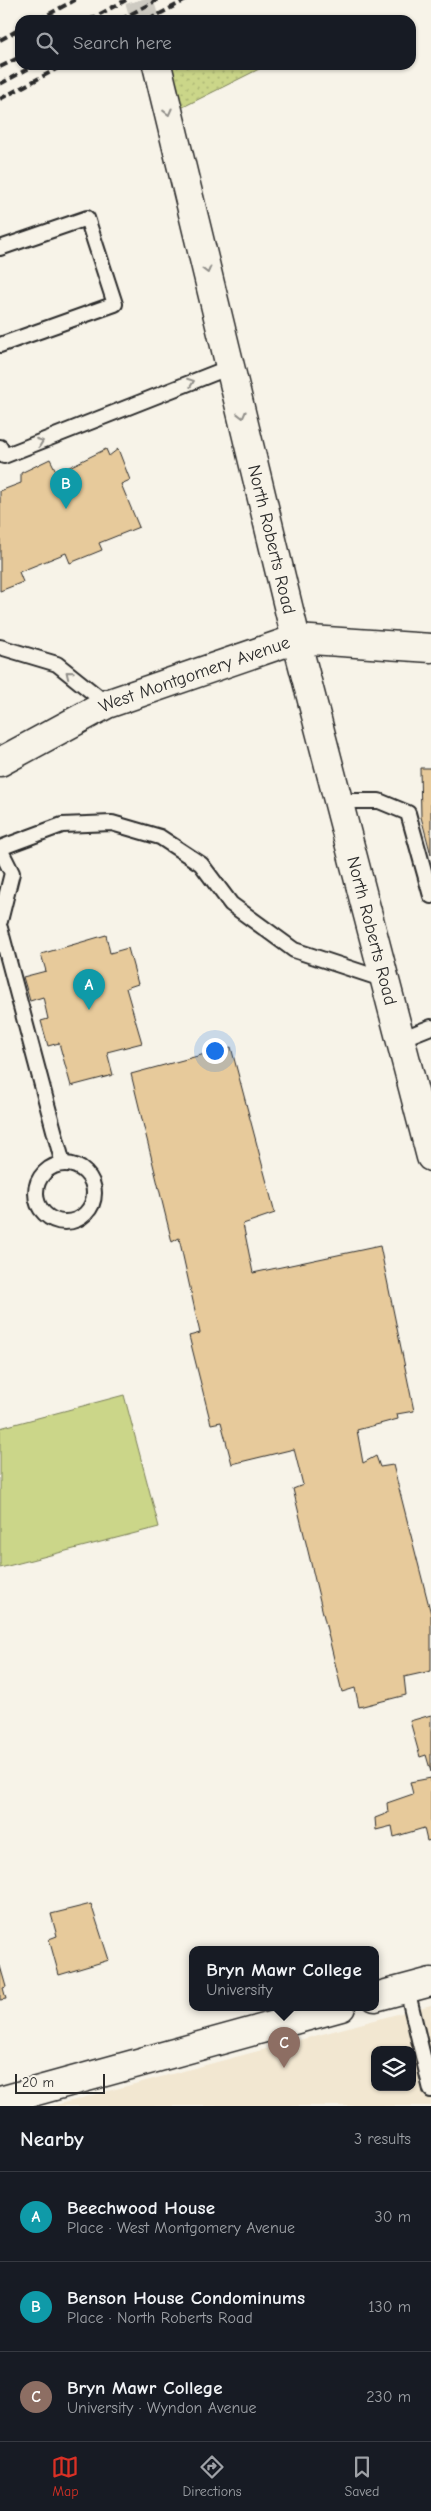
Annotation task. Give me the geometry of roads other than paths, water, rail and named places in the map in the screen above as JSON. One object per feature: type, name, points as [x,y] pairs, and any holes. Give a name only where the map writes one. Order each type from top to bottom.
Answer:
[{"type":"street","name":"North Roberts Road","points":[[158,70],[296,639],[401,1039],[424,1096],[431,1157]]},
{"type":"street","name":"West Montgomery Avenue","points":[[0,762],[107,704],[296,639],[431,648]]},
{"type":"street","points":[[379,1997],[419,1985]]},
{"type":"street","points":[[0,2101],[327,2011]]},
{"type":"lane","points":[[0,248],[87,218],[115,304],[0,345]]},
{"type":"lane","points":[[0,447],[4,456],[230,367]]},
{"type":"lane","points":[[0,646],[57,664],[107,704]]},
{"type":"lane","points":[[339,801],[379,801],[408,812],[431,896]]},
{"type":"lane","points":[[0,921],[12,873],[0,849],[62,825],[112,823],[160,836],[201,864],[231,904],[294,950],[385,980]]},
{"type":"lane","points":[[0,928],[63,1164]]},
{"type":"lane","points":[[401,1039],[431,1027]]},
{"type":"lane","points":[[63,1164],[74,1165],[84,1171],[91,1180],[95,1191],[94,1202],[88,1212],[79,1220],[68,1223],[57,1222],[47,1216],[39,1207],[36,1196],[38,1185],[43,1175],[52,1168],[63,1164]]},
{"type":"lane","points":[[419,1985],[431,2090]]},
{"type":"tunnel","points":[[139,0],[144,15]]},
{"type":"railway","points":[[47,15],[75,0]]},
{"type":"railway","points":[[98,15],[126,0]]},
{"type":"railway","points":[[129,15],[157,0]]},
{"type":"railway","points":[[158,15],[186,0]]},
{"type":"railway","points":[[0,40],[15,32]]},
{"type":"railway","points":[[0,67],[15,60]]},
{"type":"railway","points":[[0,84],[26,70]]},
{"type":"railway","points":[[0,99],[55,70]]},
{"type":"place","name":"Benson House Condominums","points":[[66,509]]},
{"type":"place","name":"Beechwood House","points":[[89,1010]]},
{"type":"place","name":"Bryn Mawr College","points":[[284,2068]]}]
